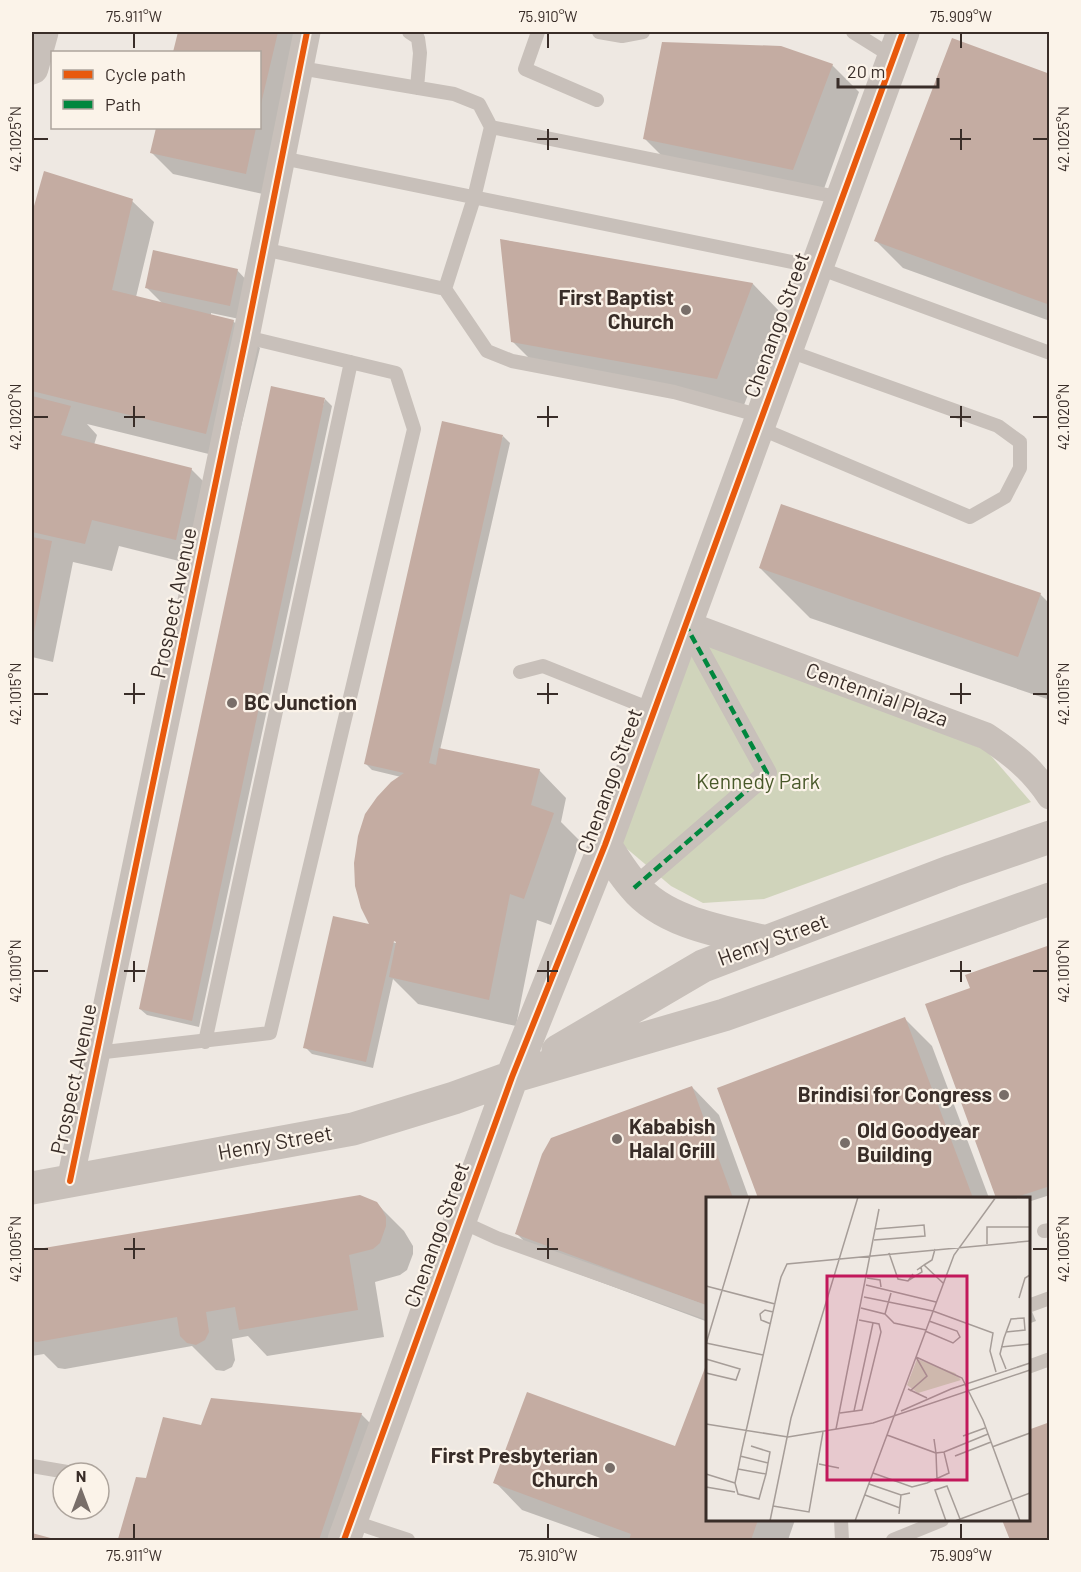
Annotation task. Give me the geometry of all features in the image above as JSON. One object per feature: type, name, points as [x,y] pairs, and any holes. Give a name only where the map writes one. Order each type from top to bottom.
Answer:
[{"type":"street","points":[[32,68],[42,32]]},
{"type":"street","name":"Prospect Avenue","points":[[70,1181],[246,337],[307,32]]},
{"type":"street","name":"Chenango Street","points":[[347,1531],[512,1077],[605,845],[898,44]]},
{"type":"street","points":[[634,888],[766,773],[685,624]]},
{"type":"street","name":"Centennial Plaza","points":[[685,624],[986,736],[1010,752],[1037,776],[1050,796]]},
{"type":"street","name":"Henry Street","points":[[512,1077],[703,966],[1050,837]]},
{"type":"street","points":[[605,845],[634,888],[660,908],[703,927],[767,942]]},
{"type":"street","name":"Henry Street","points":[[32,1188],[353,1129],[454,1098],[512,1077],[724,1015],[1050,899]]},
{"type":"lane","points":[[409,32],[418,38],[420,53],[417,88]]},
{"type":"lane","points":[[538,32],[525,69],[597,100]]},
{"type":"lane","points":[[599,32],[624,34],[643,32]]},
{"type":"lane","points":[[853,32],[898,44]]},
{"type":"lane","points":[[300,68],[454,94],[479,104],[491,127],[474,198],[445,289]]},
{"type":"lane","points":[[491,127],[842,198]]},
{"type":"lane","points":[[282,158],[816,267],[1050,354]]},
{"type":"lane","points":[[263,249],[445,289],[487,351],[512,361],[674,392],[759,421],[970,517],[1005,496],[1020,468],[1020,442],[998,426],[786,350]]},
{"type":"lane","points":[[96,1053],[270,1034],[414,429],[396,373],[246,337]]},
{"type":"lane","points":[[205,1042],[351,362]]},
{"type":"lane","points":[[520,672],[543,666],[653,710]]},
{"type":"lane","points":[[460,1221],[497,1238],[706,1312]]},
{"type":"lane","points":[[1030,1306],[1050,1298]]},
{"type":"lane","points":[[1030,1367],[1050,1359]]},
{"type":"lane","points":[[32,1466],[51,1469]]},
{"type":"lane","points":[[842,1521],[842,1540]]},
{"type":"lane","points":[[893,1540],[940,1521]]},
{"type":"lane","points":[[347,1531],[408,1540]]},
{"type":"green space","name":"Kennedy Park","points":[[690,636],[986,750],[1031,802],[764,899],[703,903],[671,886],[619,842]]},
{"type":"building","points":[[178,32],[278,32],[261,104],[261,51],[173,51]]},
{"type":"building","points":[[952,38],[1050,74],[1050,305],[874,241]]},
{"type":"building","points":[[662,42],[781,46],[833,64],[793,170],[643,139]]},
{"type":"building","points":[[156,129],[256,129],[246,174],[150,153]]},
{"type":"building","points":[[44,171],[133,199],[112,290],[234,320],[206,434],[32,391],[32,213]]},
{"type":"building","points":[[500,239],[753,283],[717,379],[511,342]]},
{"type":"building","points":[[153,250],[238,269],[230,306],[145,288]]},
{"type":"building","name":"BC Junction","points":[[271,386],[325,398],[192,1021],[139,1009]]},
{"type":"building","points":[[32,396],[71,406],[61,435],[192,468],[176,540],[92,520],[85,544],[32,532]]},
{"type":"building","points":[[442,421],[503,435],[429,763],[436,765],[439,748],[540,769],[531,805],[554,813],[524,899],[510,894],[489,1000],[389,977],[396,942],[394,941],[366,1062],[303,1048],[333,916],[369,924],[361,908],[355,886],[354,863],[358,836],[365,814],[391,782],[404,773],[364,764]]},
{"type":"building","points":[[781,504],[1041,593],[1018,657],[759,568]]},
{"type":"building","points":[[32,537],[52,541],[33,637],[32,637]]},
{"type":"building","name":"Brindisi for Congress","points":[[1050,945],[1050,1186],[1017,1197],[996,1197],[925,1004],[970,988],[965,975]]},
{"type":"building","name":"Old Goodyear Building","points":[[905,1017],[973,1197],[758,1197],[717,1088]]},
{"type":"building","points":[[692,1086],[733,1197],[706,1197],[706,1305],[515,1234],[542,1154],[551,1138]]},
{"type":"building","points":[[360,1195],[377,1202],[386,1217],[386,1226],[380,1243],[373,1249],[349,1255],[358,1310],[239,1330],[235,1307],[206,1312],[209,1332],[205,1340],[196,1345],[187,1343],[180,1336],[177,1317],[37,1342],[32,1341],[32,1250]]},
{"type":"building","points":[[706,1365],[706,1521],[758,1521],[751,1540],[629,1540],[631,1534],[493,1483],[527,1392],[675,1446]]},
{"type":"building","points":[[211,1398],[362,1413],[319,1540],[118,1539],[136,1477],[146,1478],[163,1417],[201,1425]]},
{"type":"building","points":[[1050,1422],[1050,1540],[1010,1540],[1002,1521],[1030,1521],[1030,1429]]},
{"type":"building","points":[[32,1533],[58,1540],[32,1540]]},
{"type":"marked path","points":[[634,888],[767,773],[685,624]]},
{"type":"cycle path","points":[[70,1181],[246,337],[307,32]]},
{"type":"cycle path","points":[[344,1540],[512,1077],[605,845],[903,32]]},
{"type":"place","name":"First Baptist Church","points":[[686,310]]},
{"type":"place","name":"BC Junction","points":[[232,703]]},
{"type":"place","name":"Brindisi for Congress","points":[[1004,1095]]},
{"type":"place","name":"Kababish Halal Grill","points":[[617,1139]]},
{"type":"place","name":"Old Goodyear Building","points":[[845,1143]]},
{"type":"place","name":"First Presbyterian Church","points":[[610,1468]]}]
